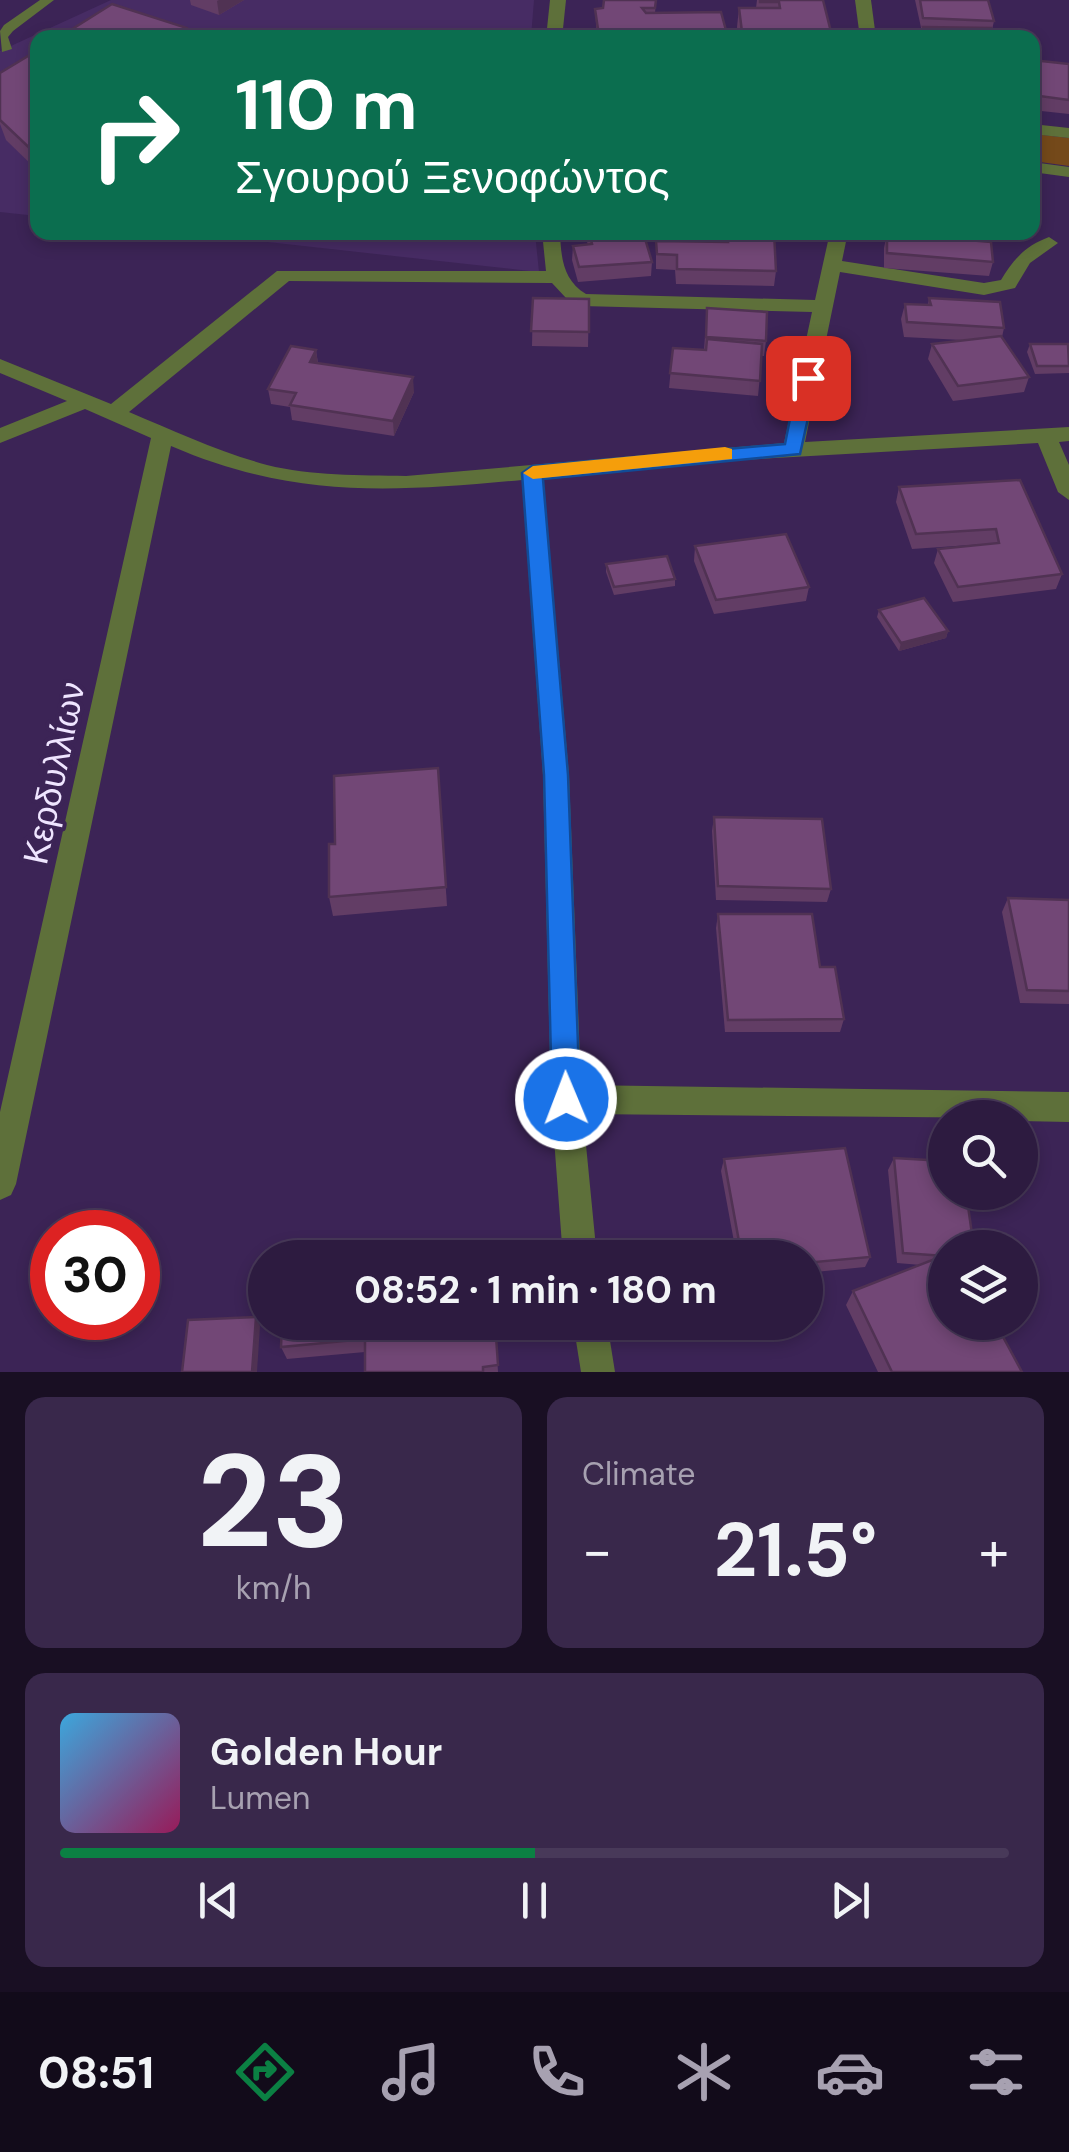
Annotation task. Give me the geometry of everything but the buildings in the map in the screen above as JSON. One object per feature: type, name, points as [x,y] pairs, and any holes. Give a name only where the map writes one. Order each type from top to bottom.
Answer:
[{"type":"street","points":[[555,30],[558,0]]},
{"type":"street","points":[[863,0],[867,30]]},
{"type":"street","points":[[1040,130],[1069,134]]},
{"type":"street","points":[[1040,168],[1069,172]]},
{"type":"street","points":[[552,240],[556,277],[565,292],[582,300],[822,306]]},
{"type":"street","points":[[793,450],[837,240]]},
{"type":"street","points":[[831,266],[984,289],[1008,284],[1023,258],[1048,243]]},
{"type":"street","points":[[114,413],[284,275],[556,277]]},
{"type":"street","points":[[0,366],[246,466],[322,480],[406,483],[793,450],[1058,435],[1069,492]]},
{"type":"street","points":[[0,436],[84,402]]},
{"type":"street","name":"Κερδυλλίων","points":[[0,1184],[164,434]]},
{"type":"street","points":[[532,473],[556,775],[566,1099],[578,1240]]},
{"type":"street","points":[[566,1099],[1069,1107]]},
{"type":"street","points":[[593,1340],[598,1372]]},
{"type":"lane","points":[[6,49],[2,38],[8,28],[48,0]]},
{"type":"shaded area","points":[[111,0],[534,0],[532,30],[46,30]]},
{"type":"shaded area","points":[[30,37],[30,215],[0,212],[0,51]]},
{"type":"shaded area","points":[[1040,135],[1069,138],[1069,166],[1040,162]]},
{"type":"shaded area","points":[[249,240],[536,240],[539,272]]},
{"type":"slow traffic","points":[[533,473],[725,454]]},
{"type":"route","points":[[566,1099],[556,775],[532,473],[793,450],[808,378]]}]
